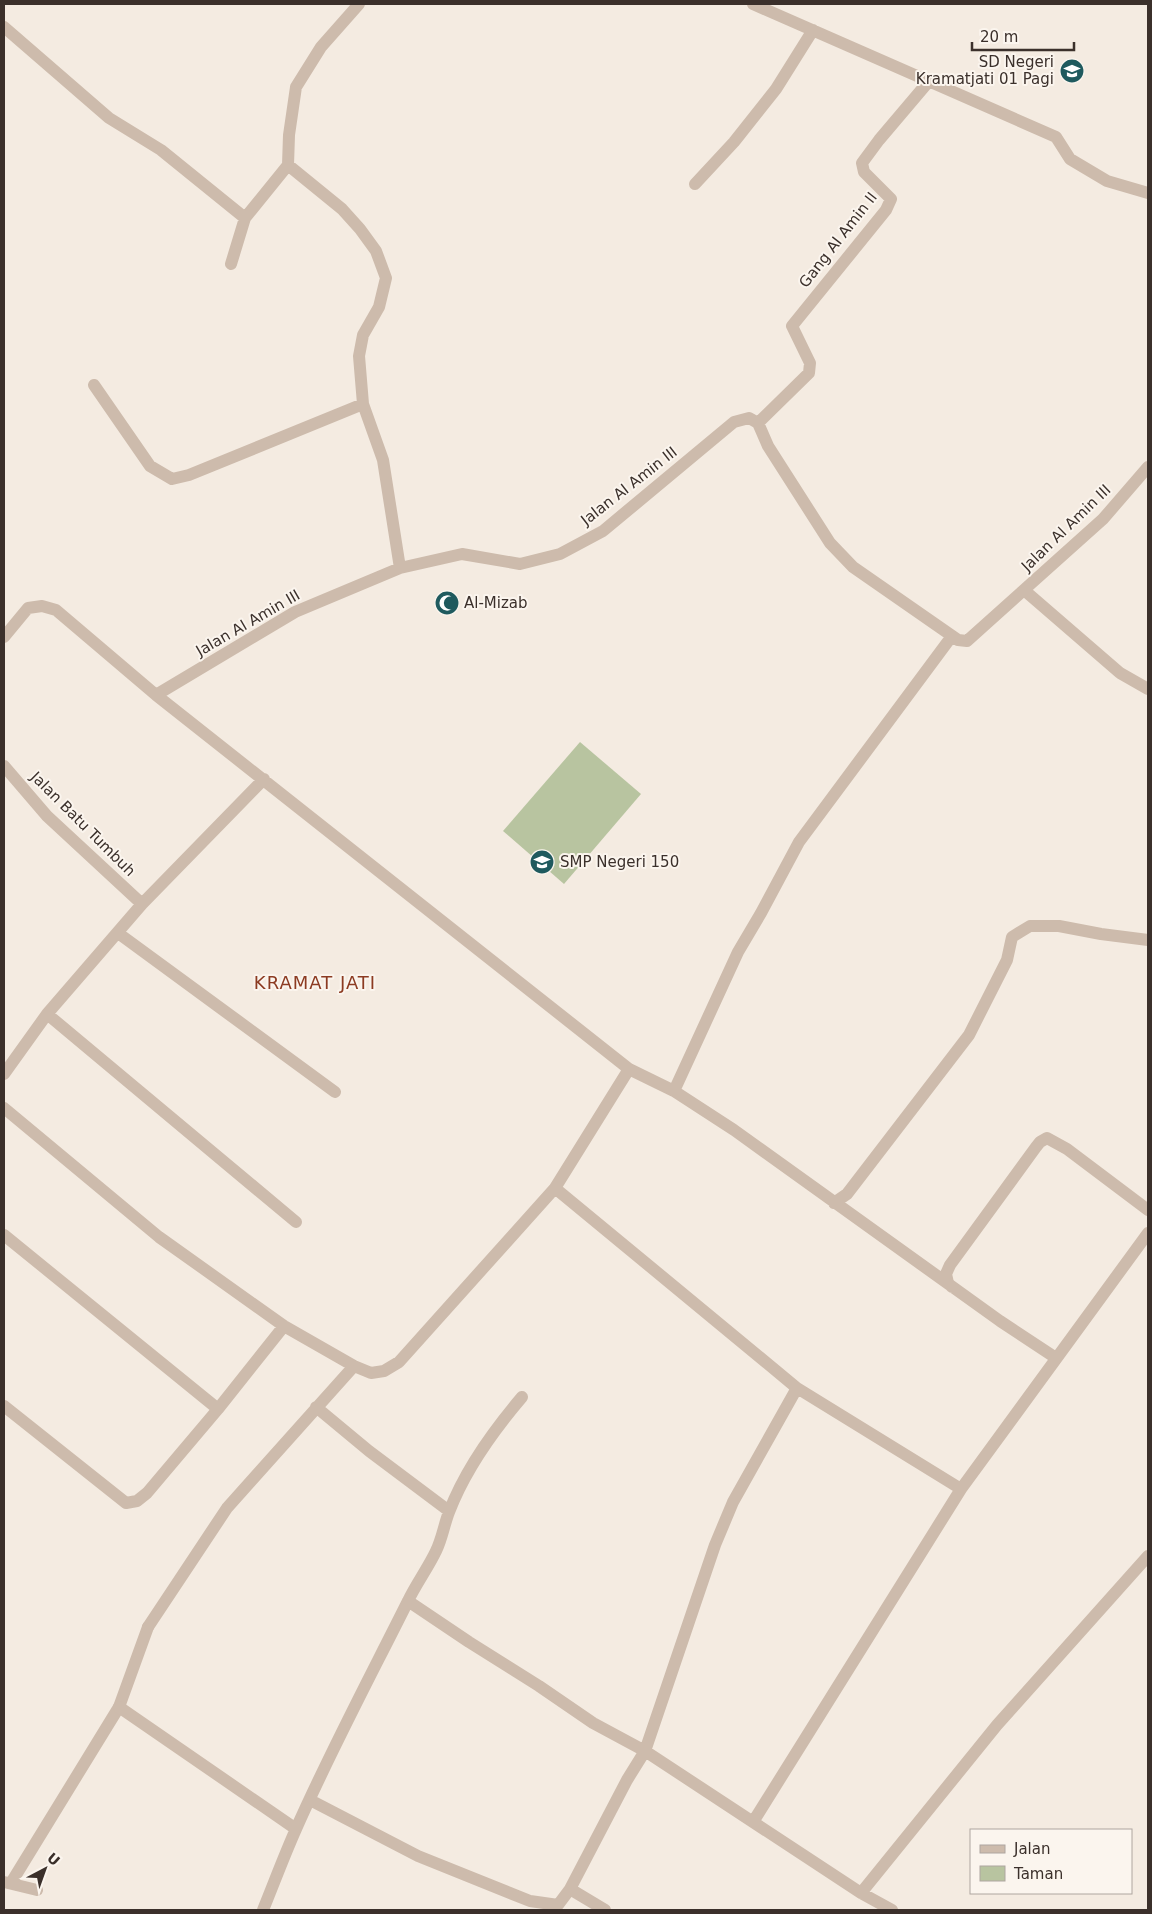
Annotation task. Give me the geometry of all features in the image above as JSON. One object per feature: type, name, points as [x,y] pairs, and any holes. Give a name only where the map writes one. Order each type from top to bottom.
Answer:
[{"type":"street","points":[[231,264],[245,218],[288,165],[289,135],[296,87],[320,47],[358,4]]},
{"type":"street","points":[[753,4],[1056,137],[1070,159],[1108,181],[1148,193]]},
{"type":"street","points":[[4,27],[109,118],[160,150],[245,218]]},
{"type":"street","points":[[695,184],[734,142],[772,95],[813,30]]},
{"type":"street","name":"Gang Al Amin II","points":[[758,424],[809,373],[810,362],[792,326],[886,210],[891,199],[864,172],[862,163],[929,81]]},
{"type":"street","points":[[288,165],[342,209],[360,229],[376,251],[386,278],[379,307],[363,335],[359,356],[363,404],[383,460],[400,568]]},
{"type":"street","points":[[94,385],[150,466],[172,479],[189,475],[363,404]]},
{"type":"street","name":"Jalan Al Amin III","points":[[156,695],[295,612],[400,568],[462,554],[520,564],[560,554],[602,531],[734,422],[749,418],[758,424]]},
{"type":"street","points":[[674,1091],[738,952],[762,913],[799,842],[952,636],[853,567],[830,543],[768,446],[758,424]]},
{"type":"street","name":"Jalan Al Amin III","points":[[952,636],[958,640],[967,641],[1103,519],[1148,466]]},
{"type":"street","name":"Jalan Al Amin III","points":[[1024,590],[1120,672],[1148,689]]},
{"type":"street","points":[[4,637],[28,608],[42,606],[56,610],[156,695],[629,1069],[674,1091],[734,1130],[956,1290],[1056,1358]]},
{"type":"street","name":"Jalan Batu Tumbuh","points":[[4,766],[47,816],[142,904]]},
{"type":"street","points":[[4,1074],[47,1014],[142,904],[264,779]]},
{"type":"street","points":[[834,1203],[847,1194],[969,1035],[1007,960],[1012,937],[1030,926],[1059,926],[1148,940]]},
{"type":"street","points":[[118,932],[335,1092]]},
{"type":"street","points":[[47,1014],[296,1222]]},
{"type":"street","points":[[4,1108],[159,1238],[284,1326],[354,1366],[371,1373],[384,1371],[399,1362],[555,1188],[629,1069]]},
{"type":"street","points":[[956,1290],[948,1284],[946,1274],[950,1265],[1036,1147],[1047,1138],[1067,1149],[1148,1210]]},
{"type":"street","points":[[555,1188],[797,1388],[961,1489]]},
{"type":"street","points":[[753,1822],[961,1489],[1148,1232]]},
{"type":"street","points":[[4,1235],[218,1410]]},
{"type":"street","points":[[4,1406],[126,1503],[137,1501],[148,1494],[218,1410],[284,1326]]},
{"type":"street","points":[[37,1890],[7,1883],[119,1707],[148,1627],[227,1508],[354,1366]]},
{"type":"street","points":[[310,1800],[418,1856],[530,1901],[558,1905],[570,1889],[627,1780],[645,1751],[715,1545],[732,1502],[797,1388]]},
{"type":"street","points":[[263,1910],[296,1829],[408,1601],[436,1550],[449,1511],[481,1450],[502,1420],[522,1397]]},
{"type":"street","points":[[316,1407],[369,1451],[449,1511]]},
{"type":"street","points":[[861,1893],[997,1725],[1148,1556]]},
{"type":"street","points":[[408,1601],[593,1723],[645,1751],[861,1893],[892,1910]]},
{"type":"street","points":[[119,1707],[296,1829]]},
{"type":"street","points":[[570,1889],[605,1910]]},
{"type":"green space","points":[[580,742],[641,794],[564,884],[503,831]]},
{"type":"place","name":"SD Negeri Kramatjati 01 Pagi","points":[[1072,71]]},
{"type":"place","name":"Al-Mizab","points":[[447,603]]},
{"type":"place","name":"SMP Negeri 150","points":[[542,862]]},
{"type":"district","name":"KRAMAT JATI","points":[[315,983]]}]
